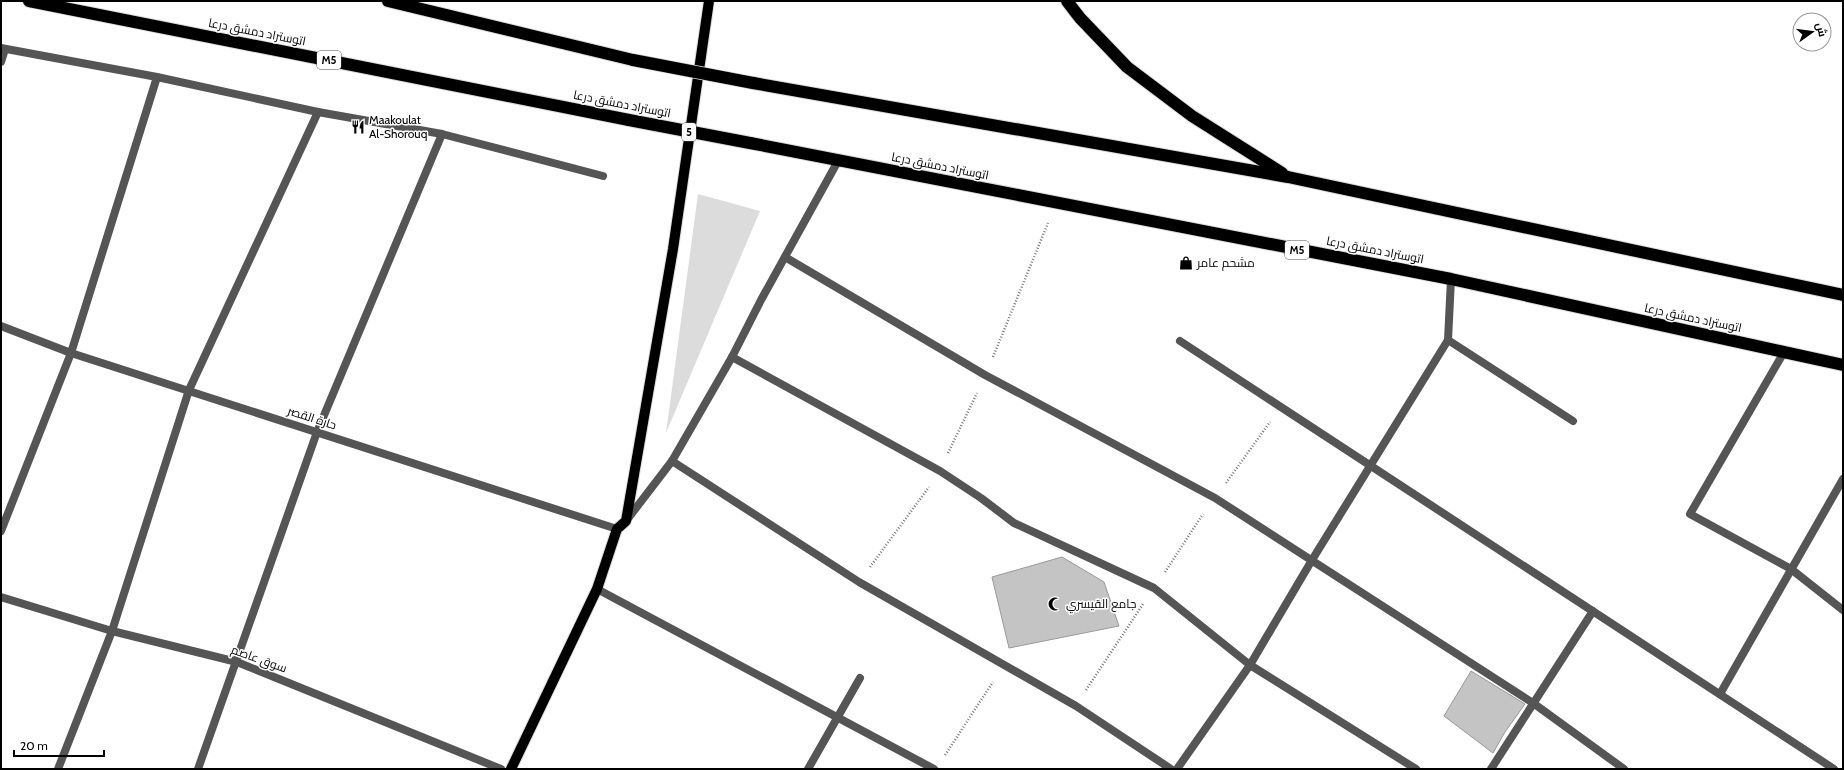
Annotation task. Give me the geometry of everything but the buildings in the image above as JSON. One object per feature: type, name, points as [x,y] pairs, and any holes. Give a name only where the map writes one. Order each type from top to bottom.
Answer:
[{"type":"highway","name":"اتوستراد دمشق درعا","points":[[29,1],[750,144],[1451,279],[1843,365]]},
{"type":"highway","points":[[388,1],[633,60],[753,83],[1288,177],[1843,295]]},
{"type":"highway","points":[[1067,1],[1080,18],[1127,67],[1192,116],[1288,177]]},
{"type":"main road","points":[[511,769],[597,589],[617,529],[626,521],[673,249],[709,1]]},
{"type":"street","points":[[1,62],[3,48],[318,112],[442,134],[603,176]]},
{"type":"street","points":[[1,531],[71,353],[156,78]]},
{"type":"street","points":[[58,769],[112,631],[189,390],[318,112]]},
{"type":"street","points":[[198,769],[317,432],[442,134]]},
{"type":"street","points":[[626,521],[672,461],[732,357],[838,161]]},
{"type":"street","points":[[785,257],[985,375],[1215,498],[1533,703],[1624,769]]},
{"type":"street","points":[[1177,769],[1250,665],[1312,560],[1448,340],[1451,279]]},
{"type":"street","name":"حارة القصر","points":[[1,326],[71,353],[617,529]]},
{"type":"street","points":[[1448,340],[1573,421]]},
{"type":"street","points":[[1180,341],[1834,769]]},
{"type":"street","points":[[1784,352],[1690,514],[1791,569],[1843,610]]},
{"type":"street","points":[[732,357],[940,471],[981,498],[1014,523],[1154,588],[1250,665],[1416,769]]},
{"type":"street","points":[[672,461],[859,582],[1076,706],[1171,769]]},
{"type":"street","points":[[1720,694],[1843,479]]},
{"type":"street","points":[[597,589],[934,769]]},
{"type":"street","name":"سوق عاصم","points":[[1,597],[112,631],[237,662],[501,769]]},
{"type":"street","points":[[1491,769],[1593,611]]},
{"type":"street","points":[[808,769],[860,678]]},
{"type":"path","points":[[859,582],[940,471],[985,375],[1057,203]]},
{"type":"path","points":[[1076,706],[1215,498],[1281,407]]},
{"type":"path","points":[[944,756],[1005,665]]},
{"type":"shaded area","points":[[698,194],[760,211],[666,433]]},
{"type":"place","name":"Maakoulat Al-Shorouq","points":[[358,127]]},
{"type":"place","name":"مشحم عامر","points":[[1186,263]]},
{"type":"place","name":"جامع القيسري","points":[[1055,604]]}]
